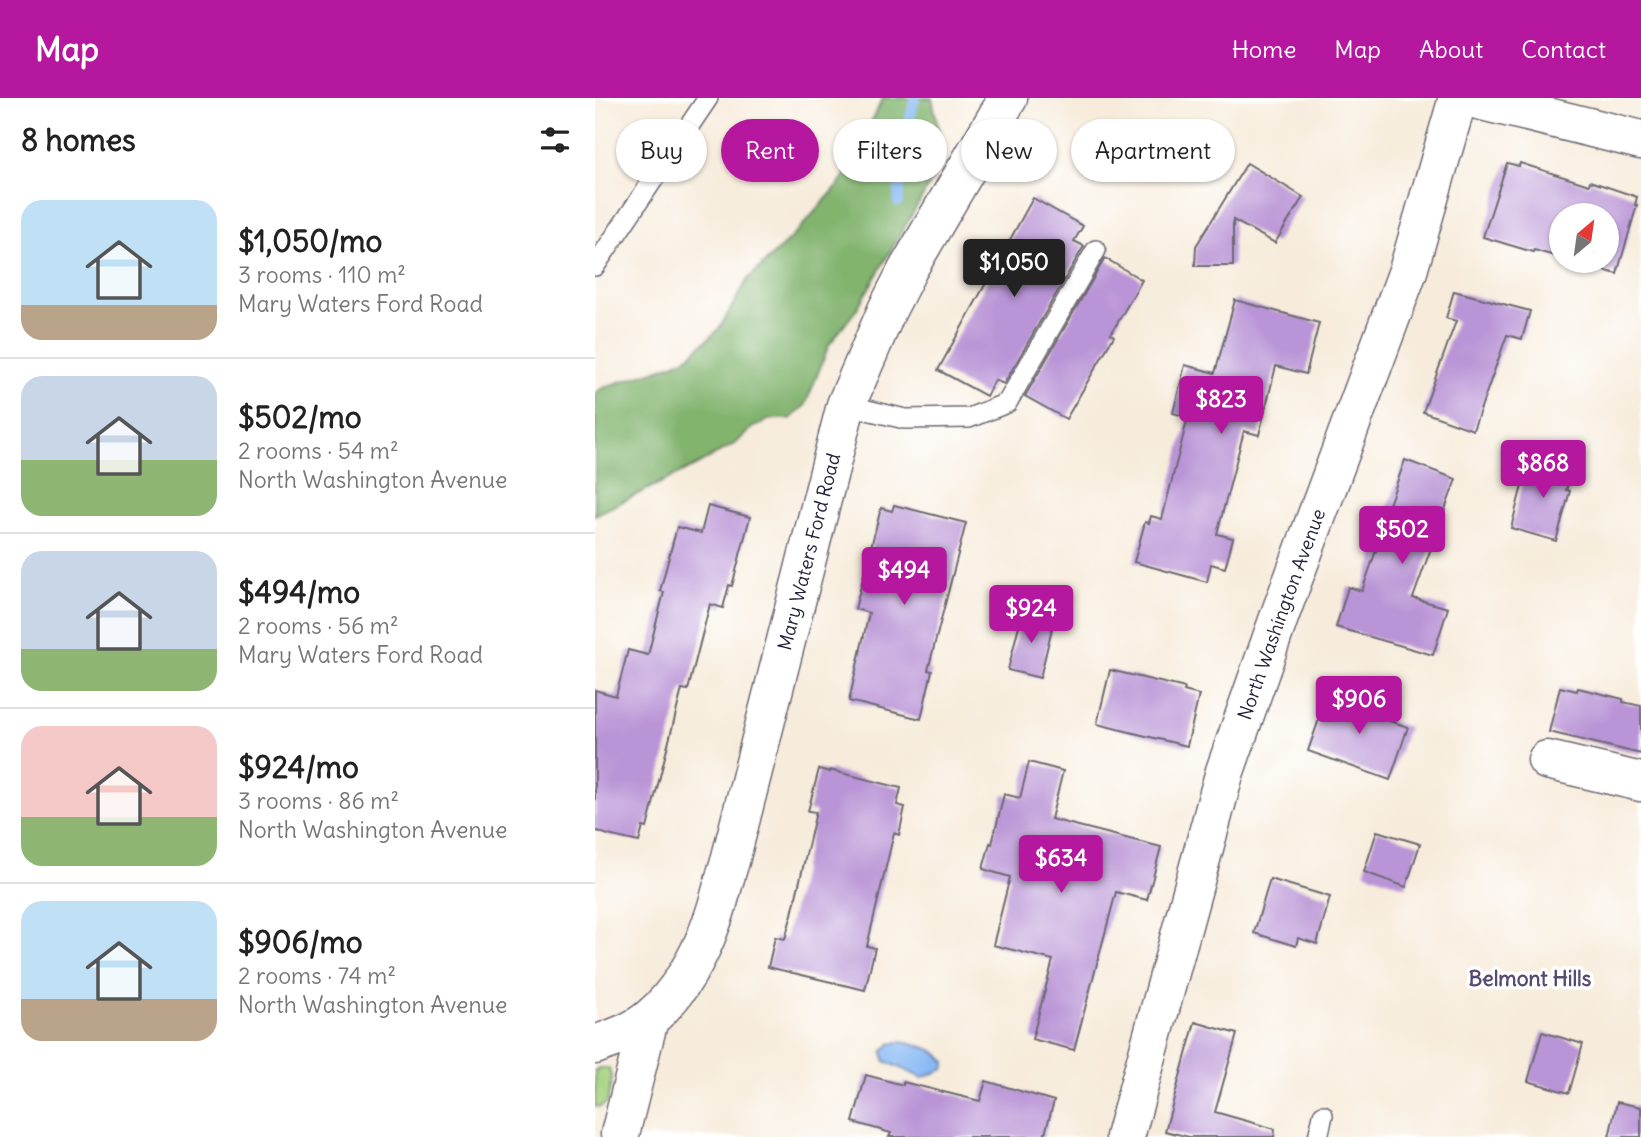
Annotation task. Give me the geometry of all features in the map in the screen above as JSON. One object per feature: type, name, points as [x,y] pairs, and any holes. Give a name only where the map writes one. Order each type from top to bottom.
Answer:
[{"type":"street","name":"Mary Waters Ford Road","points":[[595,1045],[621,1036],[649,1019],[686,976],[712,924],[801,588],[846,405],[887,310],[908,269],[1008,98]]},
{"type":"street","name":"North Washington Avenue","points":[[1125,1137],[1226,771],[1282,609],[1408,271],[1458,98]]},
{"type":"street","points":[[1470,98],[1641,140]]},
{"type":"street","points":[[1547,760],[1641,782]]},
{"type":"street","name":"Mary Waters Ford Road","points":[[615,1133],[649,1019]]},
{"type":"lane","points":[[595,265],[708,98]]},
{"type":"lane","points":[[846,405],[905,419],[969,418],[1007,403],[1096,250]]},
{"type":"lane","points":[[1318,1137],[1323,1115]]},
{"type":"green space","points":[[883,98],[932,98],[936,119],[873,119]]},
{"type":"green space","points":[[840,182],[931,182],[856,310],[829,345],[805,406],[790,419],[770,419],[752,428],[736,443],[697,465],[595,515],[595,393],[687,358],[719,329],[748,279],[795,234]]},
{"type":"green space","points":[[609,1068],[612,1078],[607,1103],[599,1107],[595,1106],[595,1070]]},
{"type":"water","points":[[899,1042],[924,1047],[936,1053],[946,1062],[944,1069],[922,1078],[885,1061],[883,1051],[890,1044]]},
{"type":"building","points":[[1247,163],[1303,197],[1275,243],[1233,220],[1233,266],[1195,266],[1196,246]]},
{"type":"building","points":[[1507,163],[1519,166],[1520,163],[1589,185],[1590,181],[1637,197],[1619,267],[1619,203],[1549,203],[1549,254],[1483,237]]},
{"type":"building","points":[[1033,198],[1083,226],[1074,241],[1084,246],[1004,384],[995,380],[986,396],[938,370]]},
{"type":"building","points":[[1105,258],[1142,280],[1111,334],[1114,336],[1066,419],[1025,396]]},
{"type":"building","points":[[1454,291],[1530,311],[1522,339],[1507,335],[1473,430],[1423,412],[1456,321],[1446,318]]},
{"type":"building","points":[[1235,300],[1319,323],[1306,374],[1276,366],[1259,435],[1244,431],[1217,534],[1233,538],[1225,568],[1211,564],[1207,582],[1134,562],[1145,522],[1149,523],[1151,516],[1162,519],[1188,417],[1173,413],[1185,365],[1215,373]]},
{"type":"building","points":[[1535,458],[1572,469],[1566,490],[1570,491],[1556,541],[1511,528],[1524,478],[1529,479]]},
{"type":"building","points":[[1405,460],[1456,479],[1413,598],[1448,608],[1433,655],[1336,627],[1348,587],[1362,591],[1379,542],[1376,541]]},
{"type":"building","points":[[894,505],[966,523],[928,670],[932,671],[921,719],[849,701],[869,613],[855,609],[881,508],[892,511]]},
{"type":"building","points":[[708,506],[750,517],[732,586],[729,585],[723,608],[710,604],[688,690],[682,689],[647,828],[643,827],[639,842],[608,835],[595,830],[595,690],[616,696],[628,650],[648,655],[664,592],[660,591],[677,527],[701,533]]},
{"type":"building","points":[[1022,613],[1054,620],[1040,678],[1008,670]]},
{"type":"building","points":[[1110,670],[1185,688],[1184,691],[1199,695],[1187,746],[1097,724]]},
{"type":"building","points":[[1560,687],[1577,691],[1578,688],[1641,706],[1641,754],[1549,732]]},
{"type":"building","points":[[1349,695],[1393,711],[1390,721],[1408,727],[1390,780],[1308,751],[1326,699],[1345,706]]},
{"type":"building","points":[[1029,762],[1063,771],[1051,819],[1161,847],[1147,900],[1116,892],[1074,1050],[1032,1039],[1053,960],[993,945],[1010,877],[983,869],[1004,794],[1020,798]]},
{"type":"building","points":[[819,769],[901,788],[897,805],[905,807],[899,835],[894,833],[867,946],[875,948],[865,990],[768,967],[775,937],[785,939],[792,914],[816,812],[808,811]]},
{"type":"building","points":[[1377,831],[1420,844],[1406,887],[1364,872]]},
{"type":"building","points":[[1270,879],[1330,897],[1317,944],[1298,938],[1296,946],[1254,933]]},
{"type":"building","points":[[1195,1022],[1237,1034],[1215,1112],[1275,1129],[1274,1137],[1189,1137],[1165,1131]]},
{"type":"building","points":[[1542,1032],[1583,1044],[1569,1093],[1528,1081]]},
{"type":"building","points":[[866,1075],[980,1101],[986,1081],[1054,1101],[1044,1137],[889,1137],[891,1133],[853,1122]]},
{"type":"building","points":[[1617,1102],[1641,1107],[1641,1137],[1609,1137]]},
{"type":"waterway","points":[[898,202],[905,139],[915,98]]},
{"type":"district","name":"Belmont Hills","points":[[1530,978]]}]
